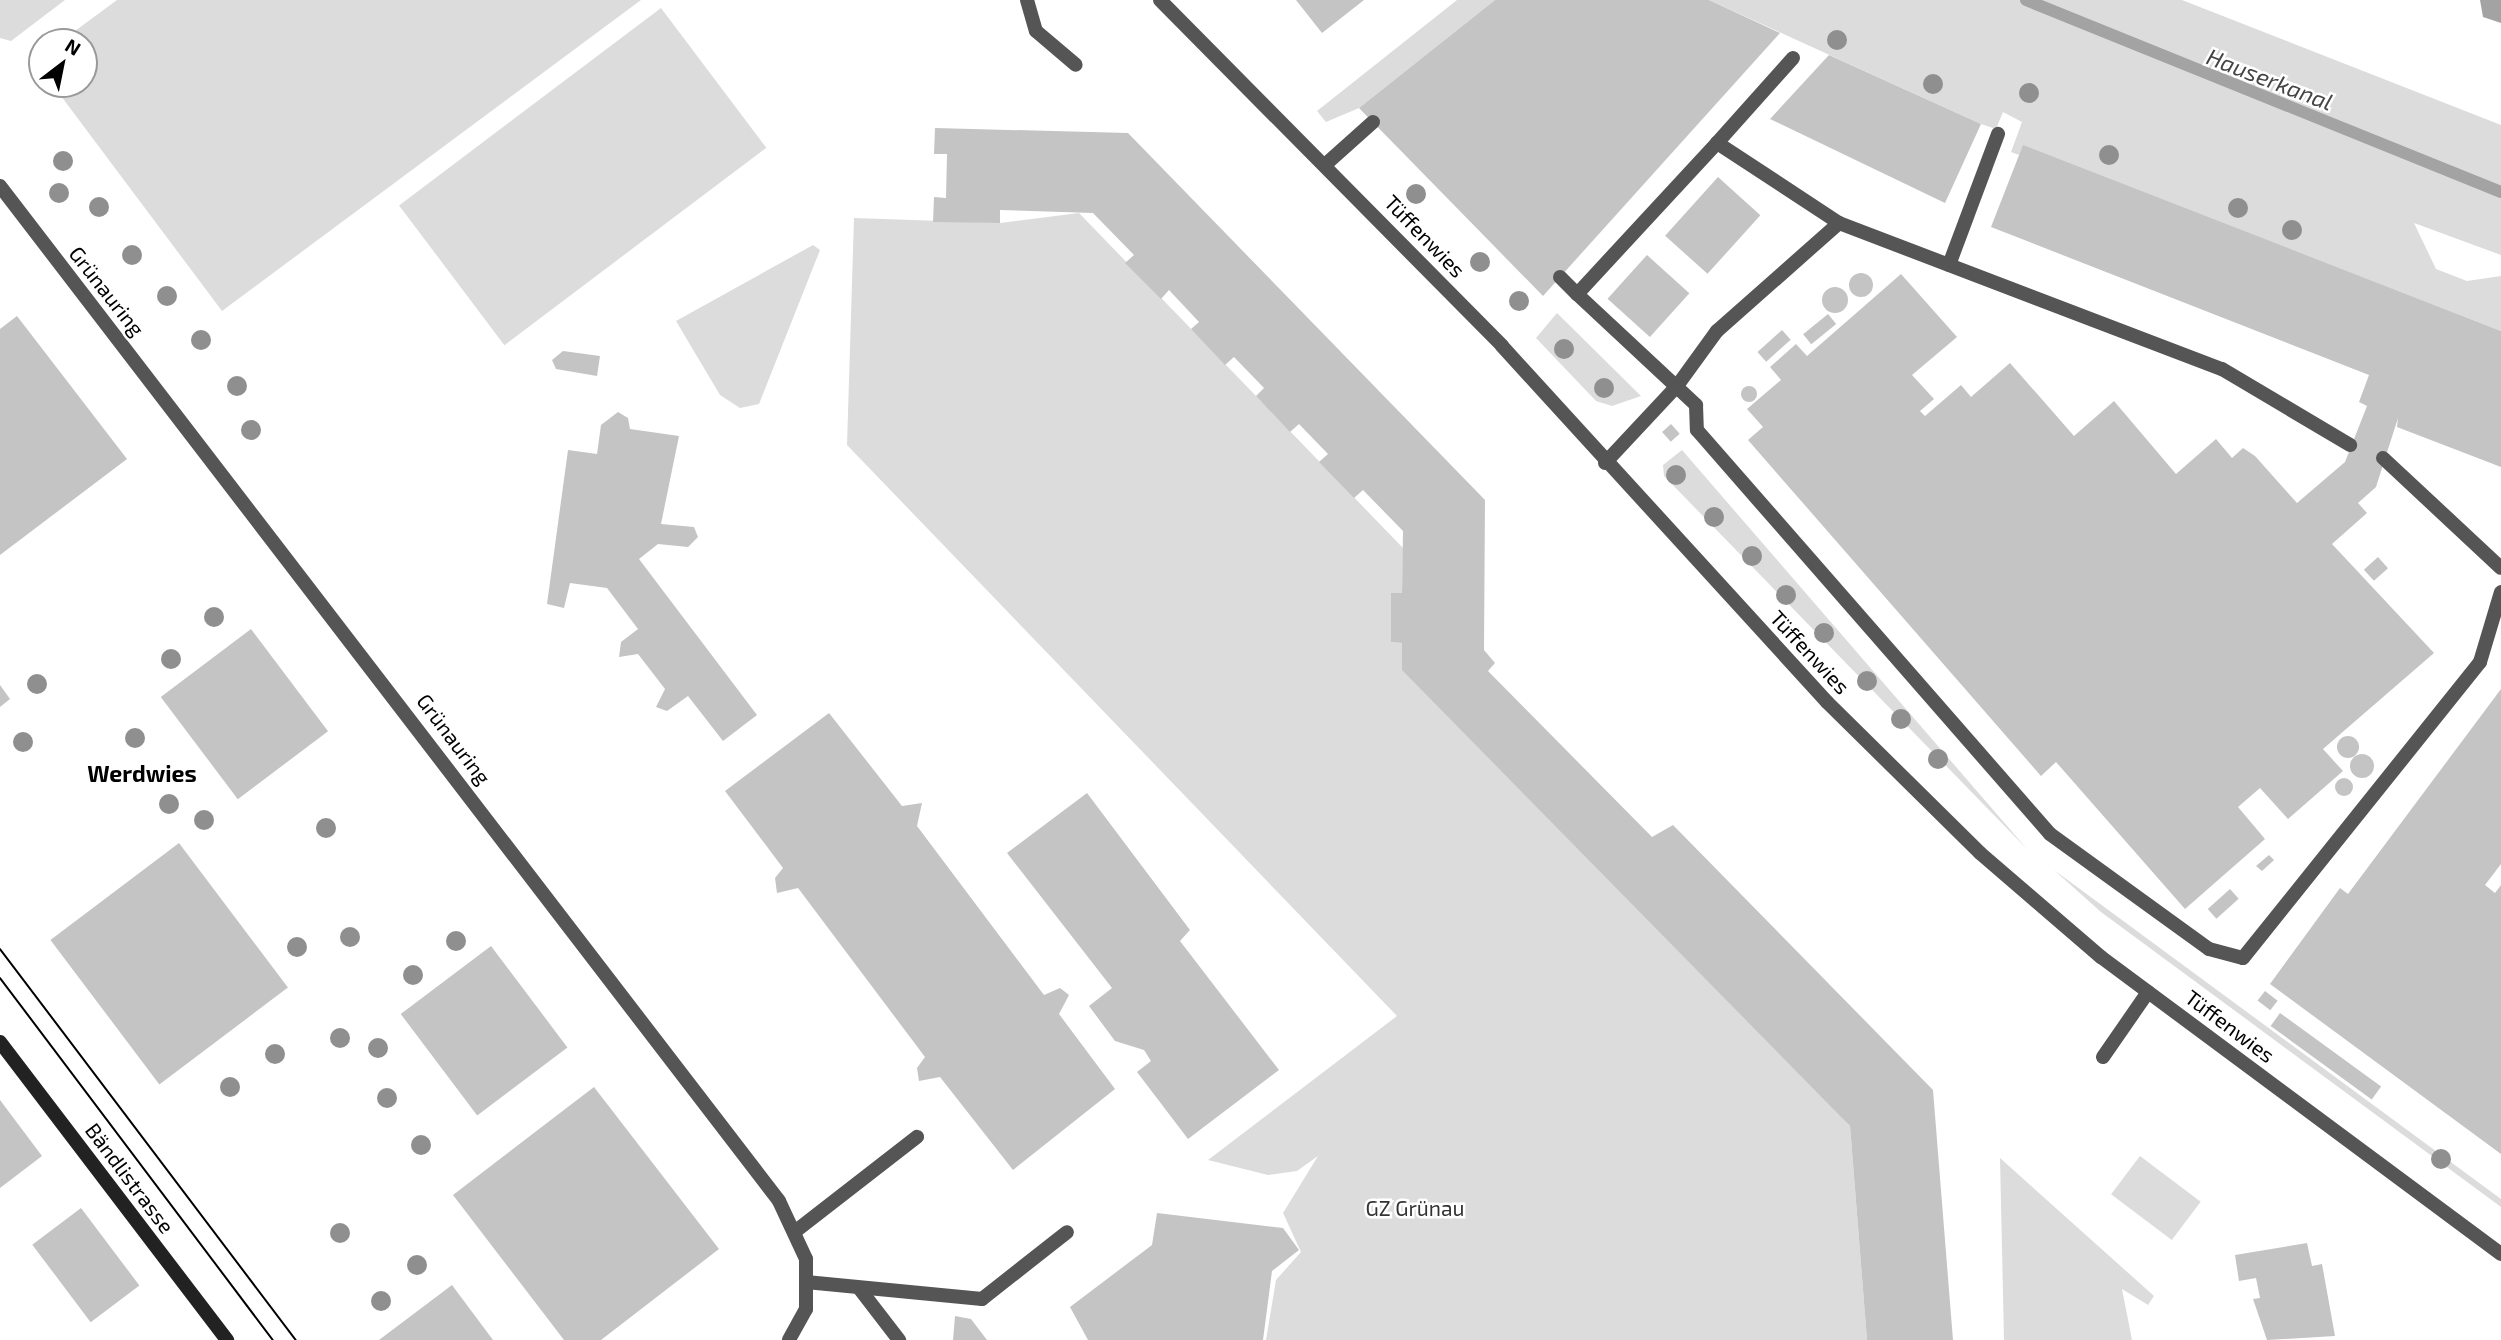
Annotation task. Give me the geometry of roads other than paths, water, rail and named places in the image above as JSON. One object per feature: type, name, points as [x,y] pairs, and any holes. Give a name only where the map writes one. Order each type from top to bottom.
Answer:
[{"type":"street","points":[[1027,0],[1036,31],[1076,65]]},
{"type":"street","name":"Tüffenwies","points":[[1160,0],[1326,164],[1605,463],[1980,853],[2148,992],[2501,1254]]},
{"type":"street","points":[[1577,294],[1793,58]]},
{"type":"street","points":[[1326,164],[1373,122]]},
{"type":"street","points":[[1948,265],[1998,134]]},
{"type":"street","points":[[1717,143],[1839,223],[2222,369],[2350,445]]},
{"type":"street","name":"Grünauring","points":[[0,186],[779,1201],[797,1230],[806,1282],[806,1309],[789,1340]]},
{"type":"street","points":[[1605,463],[1677,386],[1728,320],[1839,223]]},
{"type":"street","points":[[1560,277],[1696,405],[1697,429],[2050,834],[2209,949],[2243,958],[2480,662],[2501,592]]},
{"type":"street","points":[[2383,458],[2501,568]]},
{"type":"street","points":[[2103,1057],[2148,992]]},
{"type":"street","name":"Bändlistrasse","points":[[0,1042],[227,1340]]},
{"type":"street","points":[[797,1230],[917,1137]]},
{"type":"street","points":[[806,1282],[982,1299],[1067,1232]]},
{"type":"street","points":[[859,1288],[899,1340]]},
{"type":"waterway","name":"Hauserkanal","points":[[2026,0],[2501,192]]},
{"type":"tram line","points":[[0,949],[296,1340]]},
{"type":"tram line","points":[[0,978],[273,1340]]},
{"type":"district","name":"Werdwies","points":[[142,773]]},
{"type":"park label","name":"GZ Grünau","points":[[1415,1208]]}]
